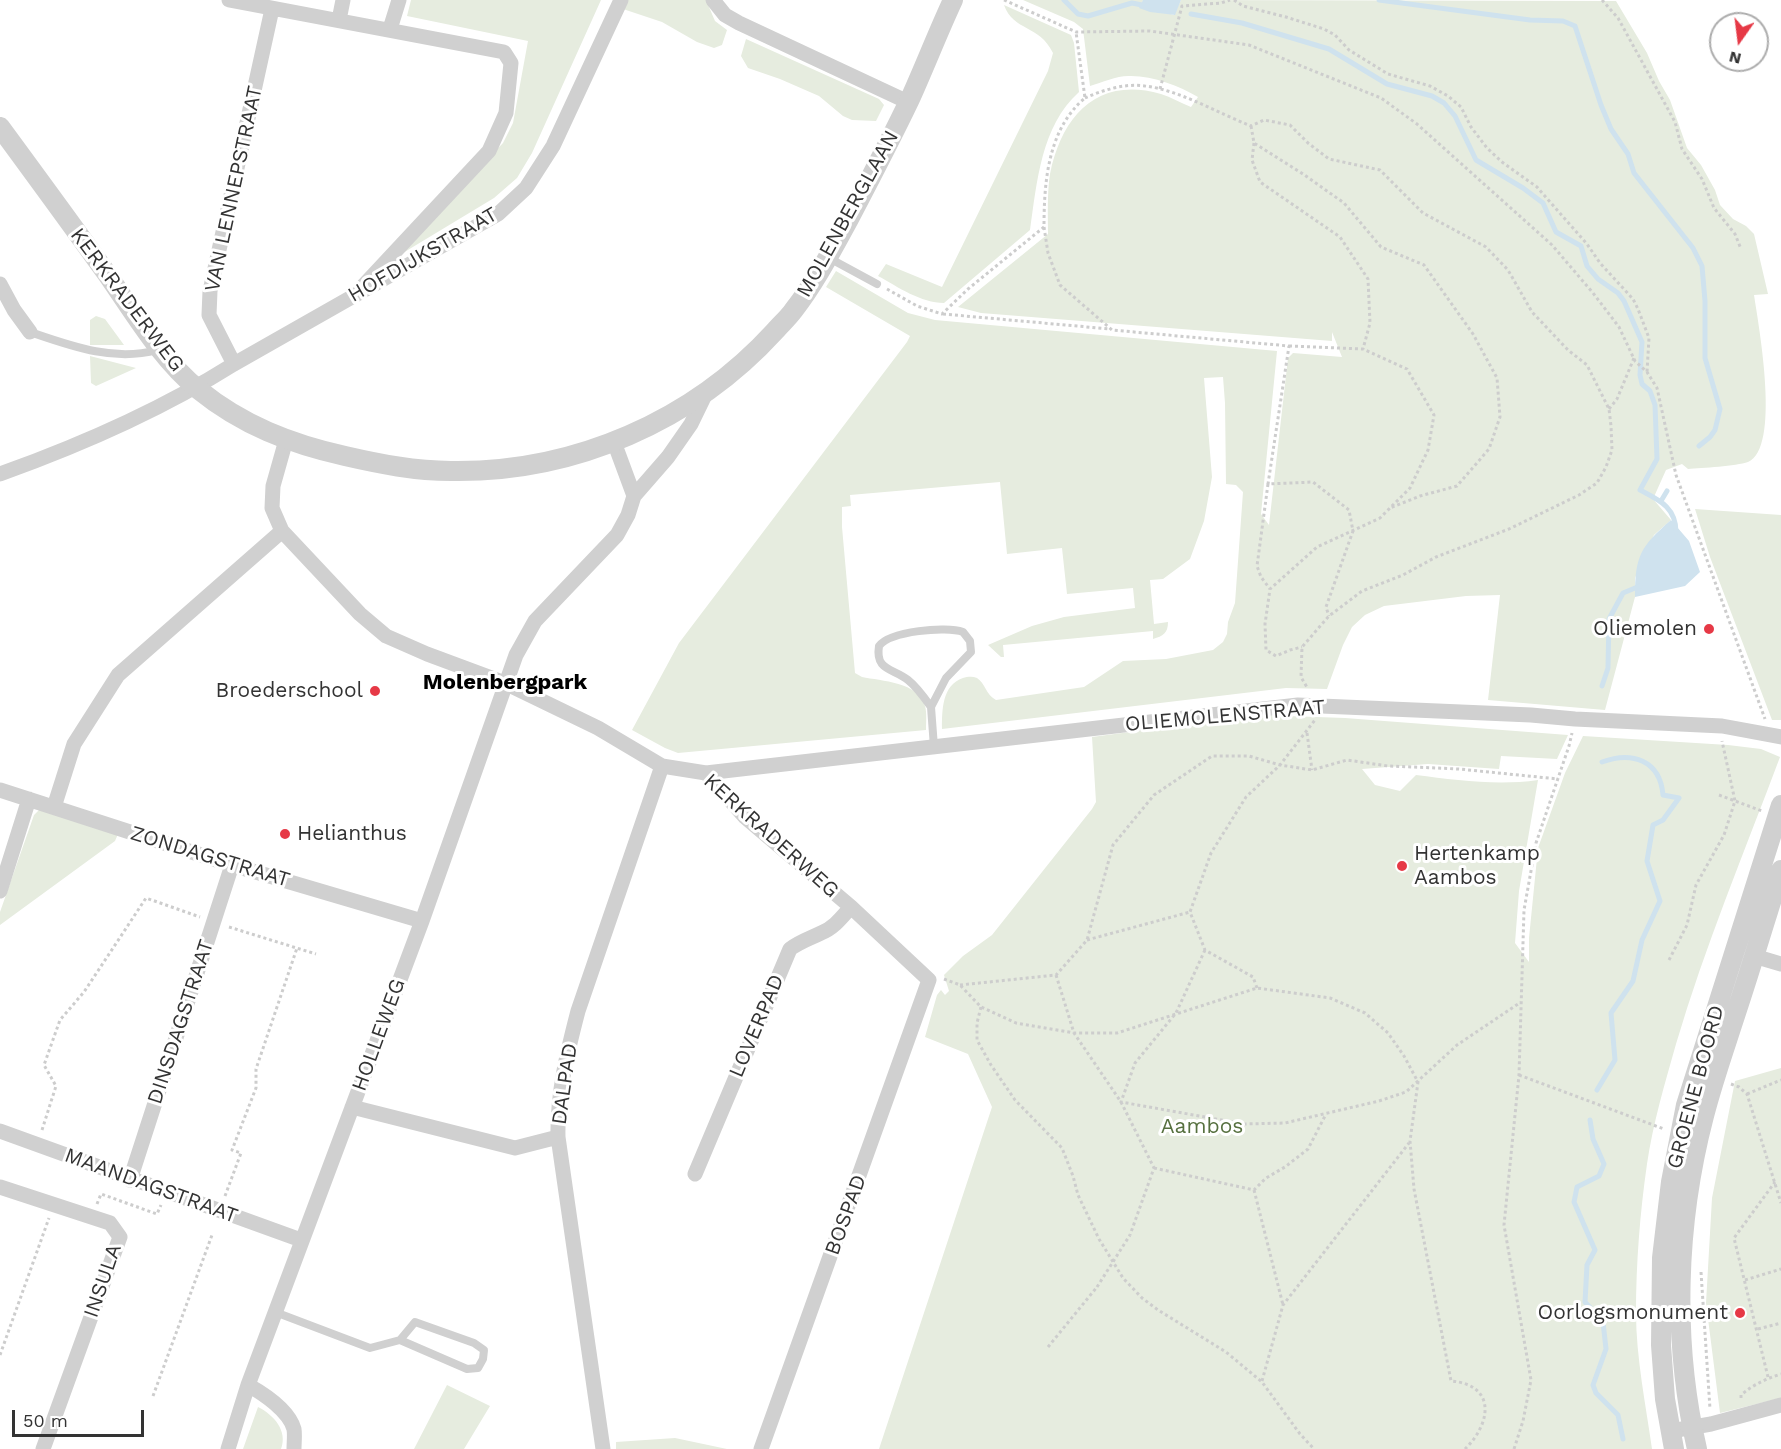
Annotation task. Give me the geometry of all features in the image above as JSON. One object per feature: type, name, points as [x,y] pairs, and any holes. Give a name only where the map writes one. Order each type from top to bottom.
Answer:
[{"type":"street","points":[[229,0],[504,52],[511,63],[506,113],[489,151],[352,296]]},
{"type":"street","points":[[339,20],[343,0]]},
{"type":"street","points":[[390,29],[399,0]]},
{"type":"street","name":"HOFDIJKSTRAAT","points":[[0,474],[56,453],[196,387],[498,214],[526,188],[553,146],[621,0]]},
{"type":"street","points":[[713,0],[725,15],[739,23],[908,102]]},
{"type":"street","name":"MOLENBERGLAAN","points":[[286,440],[375,463],[450,471],[489,470],[540,464],[614,442],[668,416],[707,391],[752,356],[793,311],[828,257],[908,102],[953,0]]},
{"type":"street","name":"VAN LENNEPSTRAAT","points":[[234,364],[209,315],[210,291],[272,9]]},
{"type":"street","name":"KERKRADERWEG","points":[[0,128],[160,350],[196,387],[230,413],[286,440],[273,486],[272,507],[282,531],[360,614],[386,636],[505,683],[598,728],[662,765],[706,773],[746,817],[851,907],[929,980]]},
{"type":"street","points":[[0,284],[14,310],[30,332]]},
{"type":"street","name":"HOLLEWEG","points":[[228,1449],[248,1385],[422,921],[516,655],[535,621],[617,535],[628,515],[634,496],[668,456],[691,424],[707,391]]},
{"type":"street","points":[[614,442],[634,496]]},
{"type":"street","points":[[54,807],[74,744],[118,675],[282,531]]},
{"type":"street","name":"OLIEMOLENSTRAAT","points":[[706,773],[1316,705],[1722,726],[1776,736]]},
{"type":"street","name":"DALPAD","points":[[603,1449],[558,1137],[557,1110],[567,1051],[578,1011],[662,765]]},
{"type":"street","name":"ZONDAGSTRAAT","points":[[0,790],[232,865],[422,921]]},
{"type":"street","points":[[0,891],[29,799]]},
{"type":"street","name":"GROENE BOORD","points":[[1672,1440],[1661,1358],[1662,1269],[1668,1202],[1686,1105],[1735,948],[1774,809]]},
{"type":"street","name":"DINSDAGSTRAAT","points":[[130,1180],[232,865]]},
{"type":"street","name":"GROENE BOORD","points":[[1697,1449],[1702,1425],[1682,1332],[1683,1260],[1691,1178],[1715,1080],[1781,870]]},
{"type":"street","name":"LOVERPAD","points":[[695,1173],[790,949],[805,938],[822,933],[835,925],[851,907]]},
{"type":"street","points":[[1735,948],[1781,964]]},
{"type":"street","name":"BOSPAD","points":[[761,1449],[929,980]]},
{"type":"street","points":[[352,1107],[515,1148],[558,1137]]},
{"type":"street","name":"MAANDAGSTRAAT","points":[[0,1131],[130,1180],[302,1240]]},
{"type":"street","name":"INSULA","points":[[0,1187],[110,1223],[120,1237],[43,1449]]},
{"type":"street","points":[[248,1385],[267,1396],[282,1411],[294,1428],[294,1449]]},
{"type":"street","points":[[1672,1440],[1702,1425],[1781,1405]]},
{"type":"lane","points":[[828,257],[877,284]]},
{"type":"lane","points":[[30,332],[75,347],[97,351],[136,355],[160,350]]},
{"type":"lane","points":[[931,707],[911,682],[880,663],[879,646],[887,638],[898,634],[946,629],[963,632],[970,640],[971,652],[945,678],[931,707],[934,747]]},
{"type":"lane","points":[[275,1312],[370,1348],[400,1340],[415,1322],[474,1343],[484,1350],[483,1359],[478,1368],[467,1369],[400,1340]]},
{"type":"path","points":[[1004,0],[1076,32],[1150,31],[1249,45],[1381,98],[1417,124],[1552,245],[1619,327],[1634,360],[1646,371],[1657,388],[1676,475],[1776,736]]},
{"type":"path","points":[[1160,89],[1182,6],[1232,0],[1243,6],[1286,16],[1324,29],[1335,35],[1349,50],[1388,74],[1430,86],[1448,96],[1461,107],[1471,127],[1487,148],[1502,162],[1537,187],[1633,299],[1649,338],[1646,371]]},
{"type":"path","points":[[1602,0],[1618,18],[1675,123],[1682,149],[1702,179],[1714,208],[1735,234],[1741,249]]},
{"type":"path","points":[[1076,32],[1085,98]]},
{"type":"path","points":[[877,284],[917,306],[963,318],[1289,346],[1363,349],[1407,369],[1434,415],[1428,450],[1410,488],[1380,518],[1317,547],[1270,589],[1265,624],[1266,650],[1276,656],[1302,647],[1329,616],[1362,591],[1403,575],[1436,557],[1517,525],[1579,495],[1597,483],[1612,450],[1609,409],[1587,365],[1568,350],[1532,312],[1508,270],[1486,247],[1423,213],[1380,170],[1329,159],[1290,125],[1264,120],[1251,126],[1160,89],[1143,85],[1101,91],[1085,98],[1074,107],[1060,129],[1049,161],[1045,185],[1044,227],[1048,253],[1060,285],[1112,330]]},
{"type":"path","points":[[1251,126],[1254,143],[1252,160],[1260,182],[1340,237],[1368,279],[1370,323],[1363,349]]},
{"type":"path","points":[[1254,143],[1303,174],[1344,204],[1381,247],[1424,265],[1473,334],[1497,378],[1500,417],[1489,449],[1457,486],[1420,496],[1390,508]]},
{"type":"path","points":[[942,314],[1044,227]]},
{"type":"path","points":[[1270,589],[1261,577],[1257,566],[1289,346]]},
{"type":"path","points":[[1609,409],[1617,399],[1634,360]]},
{"type":"path","points":[[1268,484],[1313,482],[1349,510],[1353,531],[1326,607],[1329,616]]},
{"type":"path","points":[[1257,988],[1253,976],[1205,950],[1190,912],[1212,853],[1246,797],[1280,765],[1317,717],[1316,705],[1301,677],[1302,647]]},
{"type":"path","points":[[1669,960],[1687,925],[1696,885],[1724,835],[1735,801],[1722,744],[1722,726]]},
{"type":"path","points":[[1307,731],[1312,770]]},
{"type":"path","points":[[1514,1449],[1523,1421],[1531,1380],[1516,1282],[1504,1225],[1519,1075],[1524,910],[1536,843],[1569,746]]},
{"type":"path","points":[[960,985],[1056,975],[1087,940],[1113,845],[1154,795],[1212,756],[1249,756],[1280,765],[1312,770],[1347,760],[1388,766],[1558,779]]},
{"type":"path","points":[[1719,795],[1735,801],[1774,809]]},
{"type":"path","points":[[37,1145],[56,1086],[44,1065],[60,1020],[90,982],[146,898],[316,954]]},
{"type":"path","points":[[1087,940],[1190,912]]},
{"type":"path","points":[[219,1211],[241,1153],[232,1150],[256,1088],[256,1069],[297,948]]},
{"type":"path","points":[[1121,1102],[1135,1063],[1176,1013],[1205,950]]},
{"type":"path","points":[[1048,1347],[1097,1287],[1130,1235],[1154,1168],[1121,1102],[1074,1033],[1056,975]]},
{"type":"path","points":[[950,980],[960,985],[981,1007],[1016,1023],[1074,1033],[1117,1033],[1257,988],[1330,999],[1365,1013],[1388,1033],[1418,1082],[1410,1141],[1414,1189],[1451,1382],[1461,1382],[1474,1387],[1483,1398],[1485,1412],[1482,1428],[1465,1449]]},
{"type":"path","points":[[1121,1102],[1244,1124],[1285,1123],[1326,1114],[1406,1092],[1457,1046],[1521,1002]]},
{"type":"path","points":[[981,1007],[977,1023],[977,1040],[1015,1100],[1062,1148],[1078,1195],[1099,1239],[1123,1278],[1142,1298],[1158,1310],[1226,1352],[1262,1382],[1300,1434],[1314,1449]]},
{"type":"path","points":[[1519,1075],[1680,1133]]},
{"type":"path","points":[[1715,1080],[1739,1087],[1747,1094],[1781,1203]]},
{"type":"path","points":[[1747,1094],[1781,1080]]},
{"type":"path","points":[[1254,1190],[1266,1178],[1308,1149],[1326,1114]]},
{"type":"path","points":[[1262,1382],[1283,1305],[1410,1141]]},
{"type":"path","points":[[1154,1168],[1254,1190]]},
{"type":"path","points":[[1774,1177],[1781,1174]]},
{"type":"path","points":[[1768,1377],[1734,1238],[1775,1182]]},
{"type":"path","points":[[1254,1190],[1283,1305]]},
{"type":"path","points":[[92,1218],[101,1194],[157,1214],[166,1192]]},
{"type":"path","points":[[0,1355],[54,1205]]},
{"type":"path","points":[[153,1396],[212,1235]]},
{"type":"path","points":[[1701,1263],[1707,1382],[1702,1425]]},
{"type":"path","points":[[1745,1280],[1781,1269]]},
{"type":"path","points":[[1758,1329],[1781,1323]]},
{"type":"path","points":[[1742,1416],[1741,1395],[1768,1377],[1781,1374]]},
{"type":"green space","points":[[411,0],[601,0],[532,153],[517,178],[494,198],[388,262],[503,143],[513,123],[528,41],[407,16]]},
{"type":"green space","points":[[627,0],[706,0],[715,21],[727,30],[722,45],[714,48],[697,42],[662,22],[623,9]]},
{"type":"green space","points":[[1023,0],[1143,0],[1142,5],[1174,15],[1181,0],[1616,1],[1647,53],[1670,100],[1687,148],[1701,165],[1715,190],[1720,205],[1733,219],[1746,226],[1754,234],[1768,294],[1754,295],[1763,359],[1766,412],[1764,435],[1758,452],[1748,462],[1743,463],[1688,469],[1682,464],[1666,470],[1653,499],[1671,520],[1654,535],[1635,578],[1635,597],[1605,710],[1488,700],[1500,595],[1466,596],[1384,606],[1365,615],[1352,627],[1327,689],[1286,688],[942,729],[943,706],[947,692],[956,681],[963,678],[977,678],[996,700],[1084,687],[1123,661],[1166,659],[1213,650],[1223,642],[1235,603],[1243,492],[1236,485],[1226,484],[1223,377],[1204,378],[1212,477],[1204,521],[1190,559],[1163,579],[1150,580],[1154,624],[1168,622],[1167,629],[1162,635],[1153,639],[1153,631],[1003,645],[1004,657],[1001,657],[988,645],[1032,626],[1064,617],[1135,608],[1133,588],[1067,594],[1062,548],[1007,554],[1000,482],[850,495],[851,506],[842,507],[842,527],[855,673],[862,677],[898,684],[915,692],[925,706],[926,730],[678,753],[632,730],[679,643],[910,336],[826,287],[836,271],[908,313],[935,320],[1277,351],[1261,514],[1269,525],[1288,358],[1293,353],[1342,357],[1332,332],[1332,341],[981,313],[958,307],[1048,234],[1049,181],[1056,153],[1074,118],[1086,105],[1101,96],[1119,91],[1139,90],[1161,94],[1191,107],[1198,97],[1166,82],[1140,76],[1110,79],[1090,86],[1083,29],[1074,22]]},
{"type":"green space","points":[[1004,5],[1071,35],[1074,43],[1079,92],[1056,121],[1049,138],[1039,174],[1030,230],[944,303],[935,302],[910,294],[878,276],[886,264],[942,287],[1048,71],[1053,53],[1047,44],[1041,37],[1014,20]]},
{"type":"green space","points":[[746,39],[879,99],[884,105],[876,121],[852,120],[843,116],[819,96],[748,68],[741,56]]},
{"type":"green space","points":[[96,316],[105,319],[124,345],[90,345],[90,320]]},
{"type":"green space","points":[[90,356],[136,368],[96,386],[91,383]]},
{"type":"green space","points":[[1695,509],[1781,515],[1781,720],[1772,720],[1710,557]]},
{"type":"green space","name":"Aambos","points":[[1259,715],[1345,718],[1568,735],[1557,759],[1501,756],[1499,769],[1428,764],[1362,769],[1375,785],[1400,791],[1416,775],[1492,782],[1538,780],[1519,891],[1515,943],[1529,962],[1529,938],[1538,848],[1565,773],[1583,736],[1728,745],[1761,749],[1780,757],[1687,1007],[1656,1118],[1650,1149],[1639,1238],[1636,1330],[1652,1449],[879,1449],[992,1107],[968,1054],[925,1037],[937,995],[941,990],[945,995],[949,991],[944,975],[963,956],[992,935],[1092,809],[1096,802],[1092,737]]},
{"type":"green space","points":[[39,810],[118,834],[115,841],[0,925],[0,912],[34,815]]},
{"type":"green space","points":[[1781,1068],[1781,1398],[1720,1413],[1706,1303],[1712,1198],[1735,1081]]},
{"type":"green space","points":[[447,1385],[490,1406],[464,1449],[414,1449]]},
{"type":"green space","points":[[258,1407],[278,1424],[283,1436],[281,1449],[243,1449]]},
{"type":"green space","points":[[675,1438],[727,1449],[616,1449],[616,1442]]},
{"type":"water","points":[[1143,0],[1181,0],[1175,15],[1150,12],[1139,8]]},
{"type":"water","points":[[1671,520],[1689,541],[1700,572],[1685,586],[1635,597],[1636,571],[1641,553],[1652,538]]},
{"type":"waterway","points":[[1064,0],[1078,14],[1088,16],[1132,3],[1147,6]]},
{"type":"waterway","points":[[1379,0],[1530,20],[1563,21],[1575,26],[1601,105],[1611,129],[1628,154],[1634,173],[1693,248],[1702,266],[1705,301],[1705,358],[1720,409],[1715,430],[1699,446]]},
{"type":"waterway","points":[[1191,14],[1242,23],[1329,49],[1387,84],[1432,96],[1444,103],[1455,116],[1476,160],[1523,188],[1543,203],[1556,232],[1581,246],[1587,266],[1598,279],[1618,293],[1624,301],[1642,342],[1640,375],[1642,384],[1650,391],[1655,405],[1657,459],[1640,490],[1660,501],[1670,510],[1676,532]]},
{"type":"waterway","points":[[1661,501],[1667,491]]},
{"type":"waterway","points":[[1602,686],[1608,668],[1609,619],[1623,593],[1640,586]]},
{"type":"waterway","points":[[1597,1090],[1615,1060],[1611,1013],[1633,981],[1642,940],[1660,901],[1647,861],[1653,825],[1663,820],[1679,798],[1663,795],[1661,783],[1656,774],[1643,761],[1624,758],[1602,762]]},
{"type":"waterway","points":[[1590,1120],[1593,1139],[1604,1164],[1599,1176],[1577,1187],[1574,1202],[1595,1250],[1587,1265],[1585,1302],[1603,1322],[1606,1349],[1593,1385],[1596,1393],[1618,1415],[1623,1439]]},
{"type":"place","name":"Oliemolen","points":[[1709,629]]},
{"type":"place","name":"Broederschool","points":[[375,691]]},
{"type":"place","name":"Helianthus","points":[[285,834]]},
{"type":"place","name":"Hertenkamp Aambos","points":[[1402,866]]},
{"type":"place","name":"Oorlogsmonument","points":[[1740,1313]]},
{"type":"district","name":"Molenbergpark","points":[[505,683]]}]
